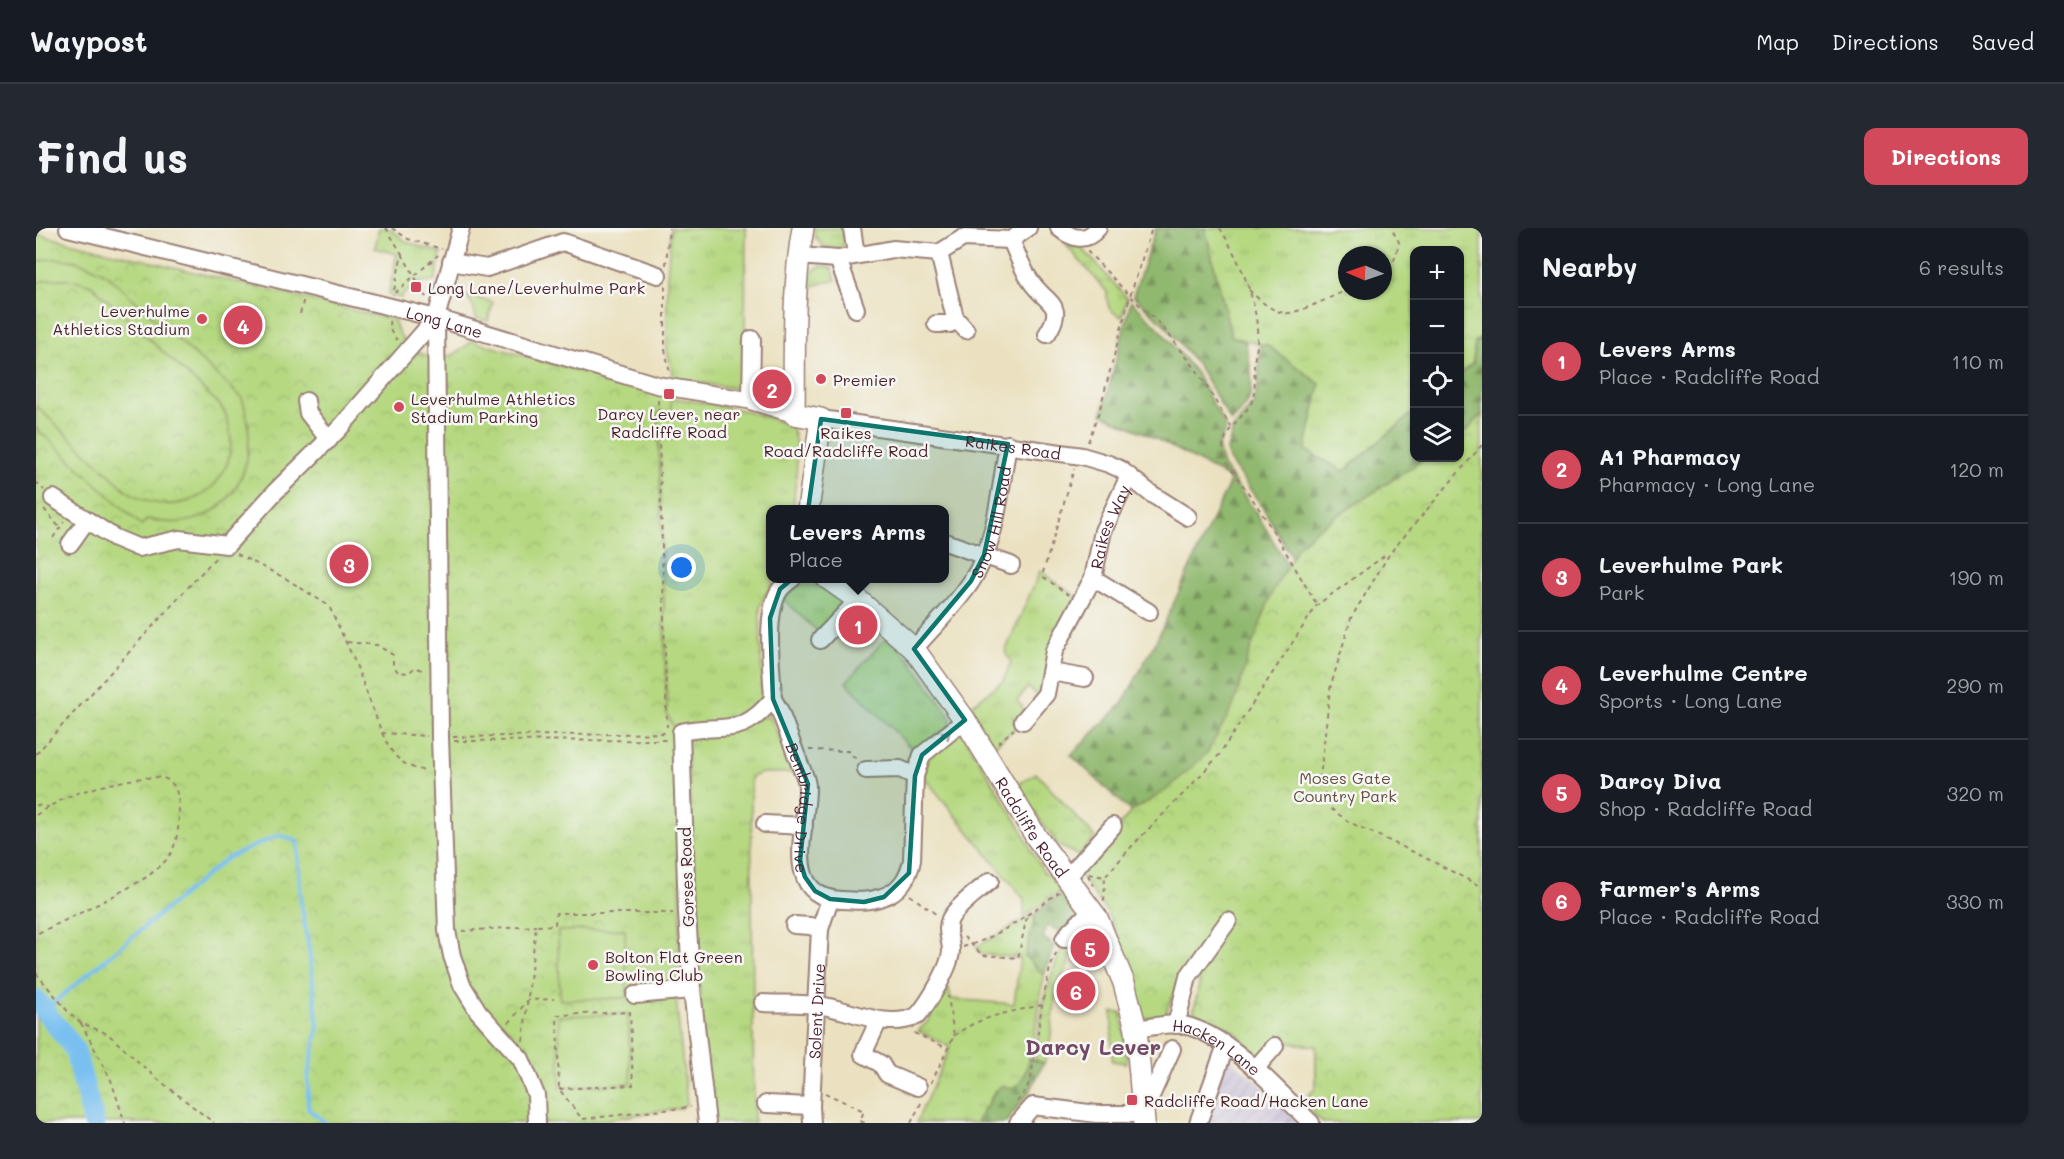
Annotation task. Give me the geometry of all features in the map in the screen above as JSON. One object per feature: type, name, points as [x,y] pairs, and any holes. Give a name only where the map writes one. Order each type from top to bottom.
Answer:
[{"type":"main road","points":[[803,228],[798,256],[794,316],[797,415],[811,440],[815,463]]},
{"type":"main road","name":"Long Lane","points":[[797,415],[821,418]]},
{"type":"main road","points":[[809,505],[821,418]]},
{"type":"main road","name":"Radcliffe Road","points":[[833,583],[858,600],[914,649],[986,752],[1037,838],[1075,878],[1096,907],[1117,965],[1136,1029],[1144,1119]]},
{"type":"street","name":"Long Lane","points":[[68,228],[391,301],[436,317],[670,386],[749,400],[797,415]]},
{"type":"street","points":[[460,228],[448,256],[436,317],[439,679],[447,932],[462,986],[478,1011],[521,1059],[536,1095],[537,1123]]},
{"type":"street","points":[[852,228],[856,255]]},
{"type":"street","points":[[798,256],[838,259],[893,249],[939,253],[962,233],[1011,240],[1028,228]]},
{"type":"street","points":[[1059,228],[1069,237],[1084,238],[1098,228]]},
{"type":"street","points":[[448,256],[487,268],[566,235],[663,275]]},
{"type":"street","points":[[1011,240],[1032,282],[1052,303],[1056,326]]},
{"type":"street","points":[[936,324],[960,324],[939,253]]},
{"type":"street","points":[[838,259],[844,294],[856,309]]},
{"type":"street","points":[[48,502],[72,510],[115,538],[139,548],[179,539],[226,545],[275,492],[329,440],[410,350],[436,317]]},
{"type":"street","points":[[749,400],[752,339]]},
{"type":"street","points":[[306,401],[308,413],[329,440]]},
{"type":"street","name":"Raikes Road","points":[[821,418],[1080,456],[1110,464],[1150,493],[1185,509]]},
{"type":"street","name":"Snow Hill Road","points":[[914,649],[972,582],[993,528],[1008,444]]},
{"type":"street","name":"Raikes Way","points":[[1023,721],[1030,702],[1046,694],[1054,651],[1093,578],[1103,531],[1129,476]]},
{"type":"street","points":[[70,544],[87,520]]},
{"type":"street","points":[[949,543],[1011,565]]},
{"type":"street","name":"Raikes Way","points":[[1093,578],[1139,611]]},
{"type":"street","name":"Bembridge Drive","points":[[788,583],[780,589],[770,618],[772,699],[808,784],[800,861],[805,877],[814,891],[830,899]]},
{"type":"street","points":[[820,640],[858,600]]},
{"type":"street","points":[[1051,672],[1085,678]]},
{"type":"street","name":"Gorses Road","points":[[703,1118],[687,913],[681,732],[746,724],[761,713],[772,699]]},
{"type":"street","points":[[830,899],[864,902],[884,897],[899,887],[909,873],[912,860],[915,776],[922,755],[965,720]]},
{"type":"street","points":[[867,770],[900,769],[915,776]]},
{"type":"street","points":[[765,824],[804,826]]},
{"type":"street","points":[[1075,878],[1113,826]]},
{"type":"street","points":[[763,1003],[816,1005],[879,1020],[907,1020],[916,1016],[944,973],[951,951],[948,924],[953,914],[990,880]]},
{"type":"street","name":"Solent Drive","points":[[812,1115],[820,929],[830,899]]},
{"type":"street","points":[[1064,939],[1096,907]]},
{"type":"street","points":[[1176,1025],[1188,977],[1228,921]]},
{"type":"street","points":[[794,926],[810,926],[820,929]]},
{"type":"street","points":[[635,995],[692,990]]},
{"type":"street","points":[[879,1020],[863,1054],[881,1064],[887,1074],[922,1093]]},
{"type":"street","name":"Hacken Lane","points":[[1136,1029],[1190,1026],[1226,1045],[1256,1069],[1311,1123]]},
{"type":"street","points":[[1198,1123],[1226,1045]]},
{"type":"street","points":[[1256,1069],[1275,1046]]},
{"type":"street","points":[[1018,1123],[1033,1106],[1097,1119],[1144,1119],[1172,1049]]},
{"type":"street","points":[[766,1104],[812,1115]]},
{"type":"path","points":[[386,228],[436,317]]},
{"type":"path","points":[[392,228],[408,239],[448,256]]},
{"type":"path","points":[[667,733],[670,386],[665,350],[663,275],[669,228]]},
{"type":"path","points":[[1080,603],[1042,576],[1080,456],[1100,412],[1130,296],[1152,228]]},
{"type":"path","points":[[1220,228],[1237,258],[1249,290],[1257,335],[1254,361],[1255,386],[1251,403],[1231,427],[1223,449],[1225,459],[1259,507],[1317,605]]},
{"type":"path","points":[[1391,228],[1399,242],[1392,264]]},
{"type":"path","points":[[1084,238],[1083,246],[1161,325],[1196,369],[1231,427]]},
{"type":"path","points":[[402,254],[388,318],[391,332],[410,350]]},
{"type":"path","points":[[391,301],[414,276],[448,256]]},
{"type":"path","points":[[1249,290],[1266,305],[1285,314],[1338,294]]},
{"type":"path","points":[[1482,445],[1390,553],[1351,618],[1330,688],[1320,778],[1330,808],[1348,822],[1482,887]]},
{"type":"path","points":[[48,502],[60,528]]},
{"type":"path","points":[[53,538],[72,510]]},
{"type":"path","points":[[36,754],[226,545]]},
{"type":"path","points":[[1096,907],[1106,891],[1105,878],[1132,846],[1219,755],[1317,605],[1390,553]]},
{"type":"path","points":[[346,642],[377,645],[393,655],[393,665],[398,672],[409,673],[415,667],[439,679]]},
{"type":"path","points":[[986,752],[1023,721]]},
{"type":"path","points":[[382,733],[392,754],[410,768],[441,774]]},
{"type":"path","points":[[448,746],[454,741],[669,740]]},
{"type":"path","points":[[794,750],[848,751],[867,770]]},
{"type":"path","points":[[36,815],[70,796],[145,777],[165,779],[177,791],[179,801],[176,840],[169,857],[153,874],[89,910],[36,934]]},
{"type":"path","points":[[36,805],[49,807]]},
{"type":"path","points":[[951,951],[972,945],[1003,930],[1027,915],[1075,878],[1105,878]]},
{"type":"path","points":[[899,887],[948,924]]},
{"type":"path","points":[[447,932],[555,925],[556,913],[673,913]]},
{"type":"path","points":[[972,945],[982,955],[1018,958],[1027,915]]},
{"type":"path","points":[[521,1059],[536,926]]},
{"type":"path","points":[[1014,1106],[1031,1078],[1050,968],[1064,939]]},
{"type":"path","points":[[944,973],[954,1036]]},
{"type":"path","points":[[36,974],[70,1014],[81,1023],[108,1034],[155,1077],[214,1123]]},
{"type":"path","points":[[506,1028],[528,1000],[554,999]]},
{"type":"path","points":[[911,1123],[922,1093],[954,1036],[970,1025],[987,1018],[1042,1005]]},
{"type":"path","points":[[559,1089],[633,1085],[630,1012],[557,1015],[559,1089],[582,1119],[703,1118]]},
{"type":"path","points":[[907,1020],[910,1031],[947,1048]]},
{"type":"path","points":[[81,1023],[111,1080],[125,1123]]},
{"type":"path","points":[[812,1081],[825,1092],[864,1111],[860,1121],[865,1123]]},
{"type":"highlighted area","points":[[821,419],[1008,444],[984,555],[971,581],[914,649],[965,720],[922,755],[915,776],[909,873],[884,897],[864,902],[830,899],[815,891],[805,877],[800,861],[808,784],[773,699],[770,618],[780,589],[811,563],[804,538]]},
{"type":"shaded area","points":[[1225,1055],[1259,1083],[1300,1123],[1201,1123]]},
{"type":"green space","points":[[379,228],[389,228],[407,242],[441,253],[435,281],[416,285],[401,298],[388,295],[397,254],[375,248]]},
{"type":"green space","points":[[671,228],[746,228],[747,391],[674,378],[667,350],[667,276]]},
{"type":"green space","points":[[814,228],[842,228],[844,242],[842,247],[823,246],[815,237]]},
{"type":"green space","points":[[1156,228],[1205,228],[1231,336],[1245,341],[1251,370],[1251,392],[1248,402],[1231,422],[1199,367],[1164,324],[1133,296]]},
{"type":"green space","points":[[1205,228],[1482,228],[1482,337],[1475,342],[1473,363],[1464,371],[1464,246],[1410,246],[1410,415],[1343,472],[1304,450],[1267,345],[1231,336]]},
{"type":"green space","points":[[36,234],[394,320],[397,329],[408,344],[415,350],[433,357],[452,355],[472,341],[671,397],[671,412],[658,413],[667,714],[674,727],[673,738],[678,747],[681,913],[676,999],[687,1103],[682,1108],[584,1123],[36,1123]]},
{"type":"green space","points":[[1066,245],[1081,247],[1127,298],[1122,317],[1111,310],[1107,292]]},
{"type":"green space","points":[[49,259],[80,262],[107,275],[242,398],[248,424],[248,448],[243,471],[233,492],[218,507],[199,518],[175,522],[148,519],[141,525],[36,428],[36,406],[125,489],[141,499],[159,504],[176,504],[193,500],[207,491],[219,479],[227,463],[231,444],[228,423],[220,405],[91,285],[64,279],[36,283],[36,263]]},
{"type":"green space","points":[[823,266],[832,268],[836,280],[812,286],[810,322],[807,322],[809,281],[816,269]]},
{"type":"green space","points":[[467,296],[493,302],[488,321],[476,318]]},
{"type":"green space","name":"Moses Gate Country Park","points":[[1131,301],[1159,328],[1195,372],[1226,427],[1218,447],[1223,466],[1255,511],[1297,580],[1455,462],[1464,462],[1464,452],[1472,439],[1323,1123],[1303,1103],[1316,1087],[1316,1046],[1274,1041],[1257,1059],[1244,1041],[1232,1030],[1202,1020],[1198,1016],[1194,1011],[1200,981],[1182,973],[1164,1017],[1140,1019],[1126,960],[1091,858],[1131,812],[1071,755],[1122,704],[1157,639],[1231,479],[1149,435],[1102,414]]},
{"type":"green space","points":[[1482,337],[1482,414],[1464,432],[1464,371],[1473,363],[1475,342]]},
{"type":"green space","points":[[1260,345],[1267,345],[1320,384],[1305,450],[1344,471],[1410,415],[1410,462],[1420,462],[1316,530],[1298,546],[1292,558],[1262,506],[1229,460],[1227,450],[1233,429],[1253,404],[1258,386]]},
{"type":"green space","points":[[671,397],[733,408],[764,416],[792,428],[795,438],[797,468],[793,505],[766,505],[766,583],[772,583],[760,606],[762,687],[760,701],[755,712],[729,725],[674,727],[667,714],[658,413],[671,412]]},
{"type":"green space","name":"Moses Gate Country Park","points":[[1482,414],[1482,1123],[1323,1123],[1303,1103],[1316,1087],[1316,1046],[1274,1041],[1257,1059],[1244,1041],[1232,1030],[1202,1020],[1198,1016],[1194,1011],[1200,981],[1182,973],[1164,1017],[1140,1019],[1126,960],[1108,913],[1078,873],[1131,812],[1168,789],[1208,752],[1234,704],[1250,651],[1272,593],[1298,546],[1316,530],[1420,462],[1464,462],[1464,432]]},
{"type":"green space","points":[[1040,571],[1076,596],[1039,692],[1036,695],[1028,687],[1017,701],[1023,707],[1023,713],[1013,722],[1017,727],[994,746],[969,707],[1003,681],[1011,662],[1005,652]]},
{"type":"green space","points":[[804,584],[822,587],[847,603],[817,631],[783,599],[796,587]]},
{"type":"green space","points":[[887,637],[907,656],[950,716],[949,726],[914,751],[846,682]]},
{"type":"green space","points":[[770,717],[795,773],[762,773],[751,777],[754,1123],[707,1123],[686,734]]},
{"type":"green space","points":[[961,731],[1021,828],[1044,873],[1056,877],[1064,888],[1024,917],[1024,899],[924,777],[924,758]]},
{"type":"green space","points":[[1036,773],[1095,837],[1078,856],[1058,845],[1016,786]]},
{"type":"green space","points":[[1065,891],[1083,916],[1061,932],[1048,925],[1043,937],[1054,946],[1044,975],[1025,956],[1036,913]]},
{"type":"green space","points":[[1036,913],[1025,956],[1044,975],[1038,1017],[1023,1078],[1013,1089],[996,1090],[976,1123],[916,1123],[950,1047],[918,1031],[927,1022],[949,988],[951,999],[1014,1004],[1020,958],[982,954],[976,947]]},
{"type":"green space","name":"Bolton Flat Green Bowling Club","points":[[625,929],[627,998],[560,1000],[558,931]]},
{"type":"green space","points":[[1066,941],[1074,948],[1067,968],[1057,985],[1049,1051],[1044,1063],[1035,1060],[1042,1014],[1053,969]]},
{"type":"green space","points":[[1112,1012],[1122,1013],[1127,1063],[1112,1061]]},
{"type":"green space","points":[[628,1014],[631,1083],[560,1088],[559,1016]]},
{"type":"green space","points":[[1029,1059],[1044,1063],[1030,1091],[1006,1123],[976,1123],[996,1090],[1003,1085],[1011,1089],[1021,1080],[1026,1072]]},
{"type":"waterway","points":[[45,1010],[227,858],[279,835],[297,841],[301,903],[318,1027],[308,1076],[308,1109],[326,1123]]},
{"type":"waterway","points":[[36,1000],[75,1051],[94,1123]]},
{"type":"place","name":"Long Lane/Leverhulme Park","points":[[416,287]]},
{"type":"place","name":"Leverhulme Athletics Stadium","points":[[202,319]]},
{"type":"place","name":"Leverhulme Centre","points":[[243,325]]},
{"type":"place","name":"Premier","points":[[821,379]]},
{"type":"place","name":"A1 Pharmacy","points":[[772,389]]},
{"type":"place","name":"Darcy Lever, near Radcliffe Road","points":[[669,394]]},
{"type":"place","name":"Leverhulme Athletics Stadium Parking","points":[[399,407]]},
{"type":"place","name":"Raikes Road/Radcliffe Road","points":[[846,413]]},
{"type":"place","name":"Leverhulme Park","points":[[349,564]]},
{"type":"place","name":"Levers Arms","points":[[858,625]]},
{"type":"place","name":"Darcy Diva","points":[[1090,948]]},
{"type":"place","name":"Bolton Flat Green Bowling Club","points":[[593,965]]},
{"type":"place","name":"Farmer's Arms","points":[[1076,991]]},
{"type":"place","name":"Radcliffe Road/Hacken Lane","points":[[1132,1100]]},
{"type":"district","name":"Darcy Lever","points":[[1093,1046]]}]
